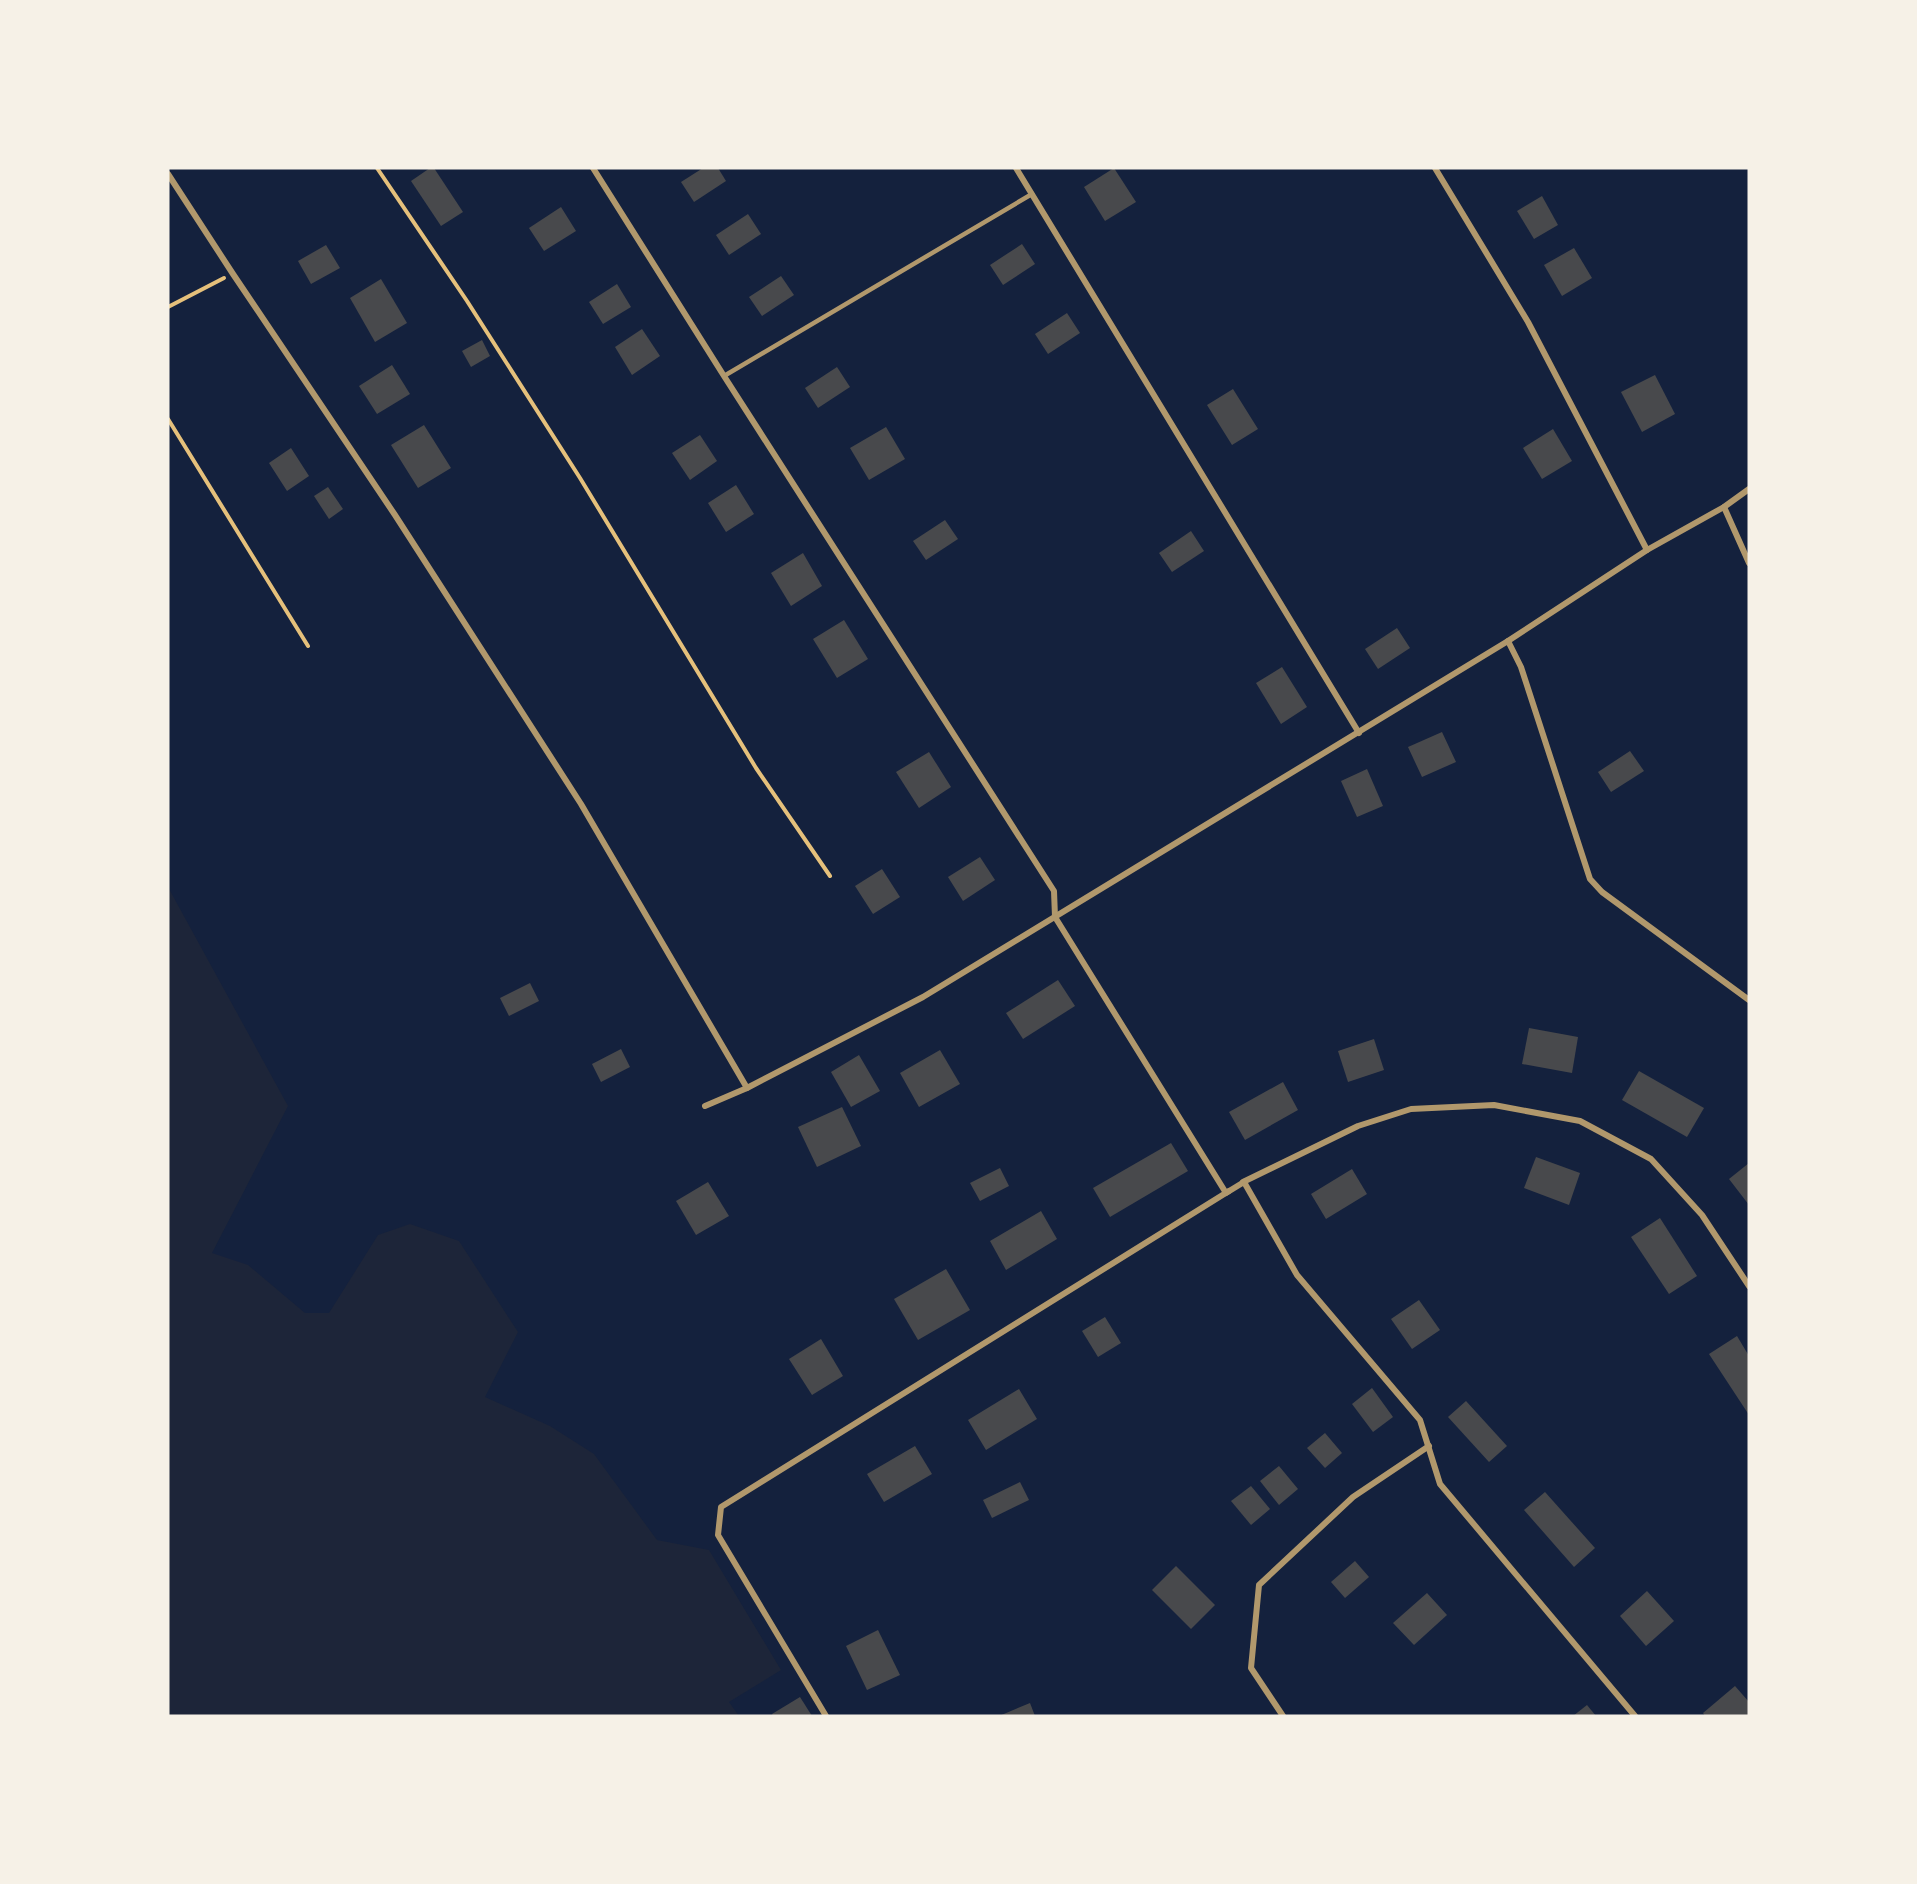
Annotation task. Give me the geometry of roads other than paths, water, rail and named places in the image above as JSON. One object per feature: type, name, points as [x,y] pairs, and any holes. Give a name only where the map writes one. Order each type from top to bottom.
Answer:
[{"type":"street","points":[[593,168],[1054,891],[1055,917],[1226,1193]]},
{"type":"street","points":[[1016,168],[1359,733]]},
{"type":"street","points":[[1435,168],[1528,322],[1647,550]]},
{"type":"street","points":[[168,174],[232,274],[395,515],[581,804],[747,1088]]},
{"type":"street","points":[[705,1106],[747,1088],[923,997],[1359,733],[1508,641],[1647,550],[1724,507],[1749,489]]},
{"type":"street","points":[[1724,507],[1749,563]]},
{"type":"street","points":[[1508,641],[1521,667],[1590,879],[1602,892],[1749,1000]]},
{"type":"street","points":[[826,1716],[718,1535],[721,1507],[1244,1182],[1358,1126],[1412,1109],[1494,1105],[1580,1121],[1651,1159],[1702,1215],[1749,1286]]},
{"type":"street","points":[[1244,1182],[1297,1275],[1420,1420],[1440,1484],[1635,1716]]},
{"type":"street","points":[[1283,1716],[1251,1668],[1259,1585],[1353,1497],[1429,1446]]},
{"type":"lane","points":[[724,376],[1032,194]]}]
